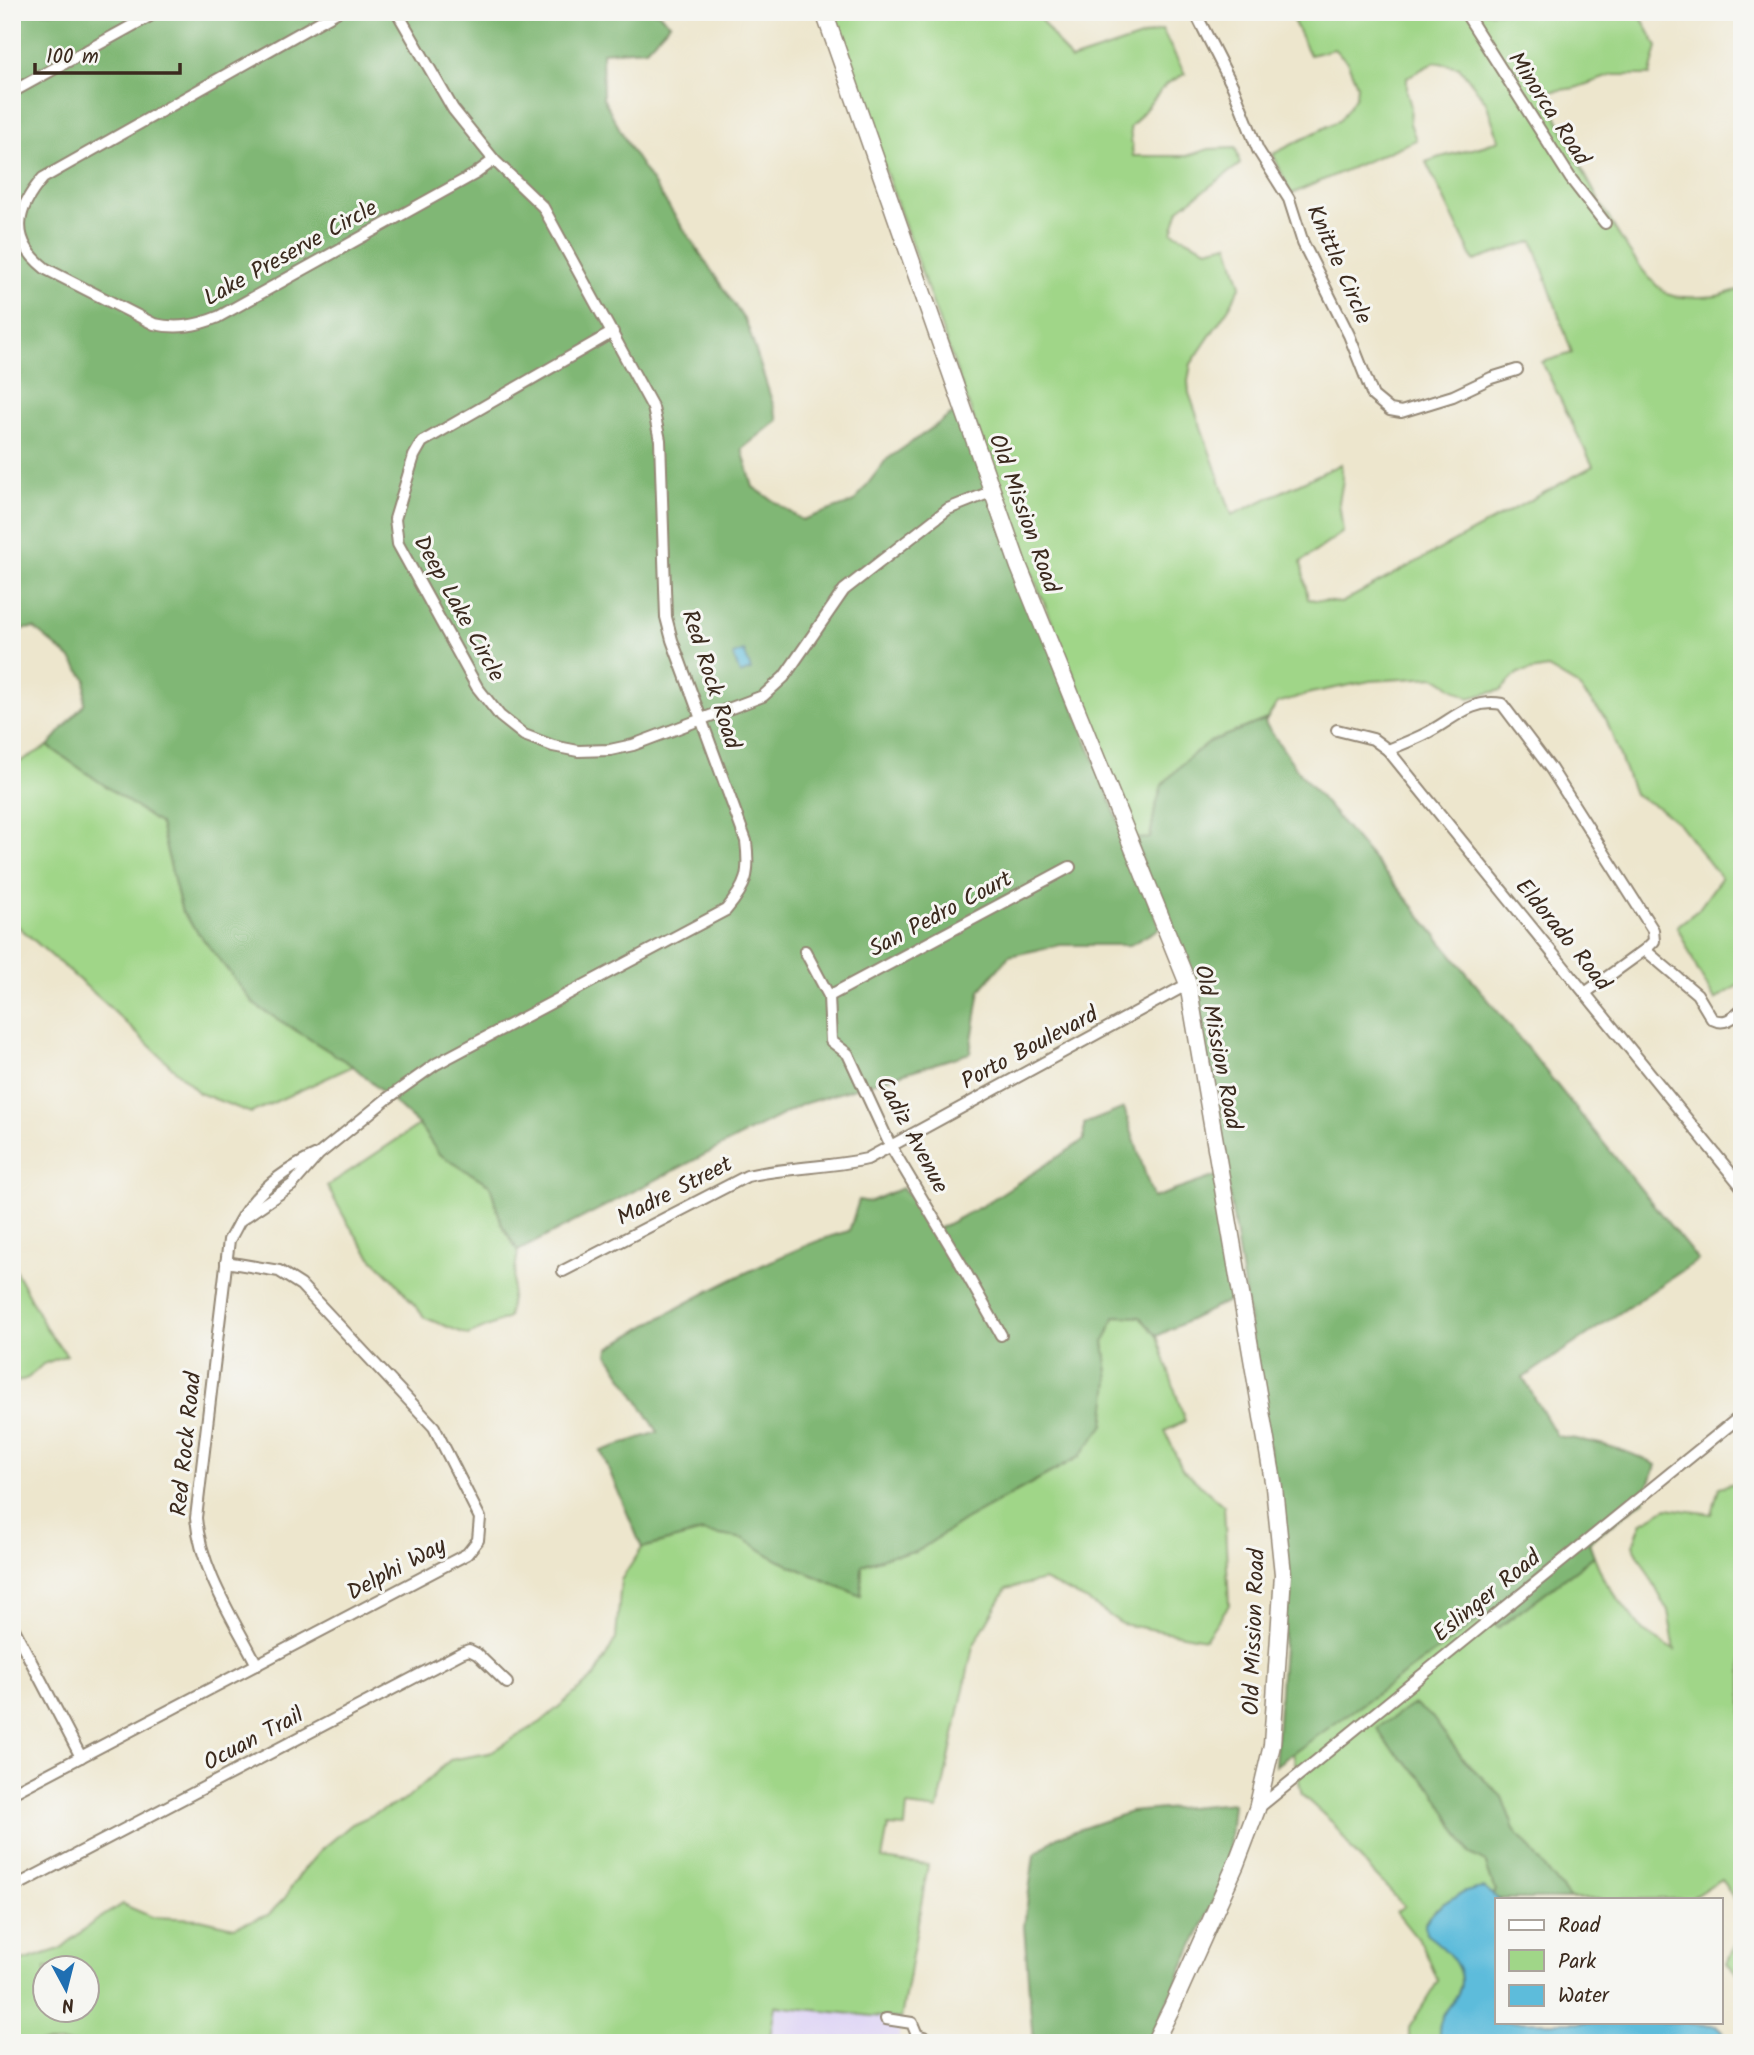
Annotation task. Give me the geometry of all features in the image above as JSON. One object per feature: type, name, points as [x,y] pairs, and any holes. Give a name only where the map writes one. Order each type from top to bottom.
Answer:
[{"type":"street","points":[[12,92],[157,12]]},
{"type":"street","name":"Lake Preserve Circle","points":[[337,12],[43,178],[30,192],[21,210],[21,234],[32,258],[46,269],[153,324],[172,328],[198,325],[218,317],[475,174],[494,160]]},
{"type":"street","name":"Red Rock Road","points":[[242,1219],[292,1185],[319,1154],[388,1098],[436,1064],[726,910],[743,890],[749,863],[746,841],[666,617],[660,440],[653,408],[543,207],[494,160],[453,109],[397,12]]},
{"type":"street","name":"Old Mission Road","points":[[824,12],[1019,567],[1188,984],[1274,1488],[1283,1574],[1272,1745],[1257,1809],[1236,1864],[1154,2043]]},
{"type":"street","name":"Knittle Circle","points":[[1195,12],[1233,87],[1258,150],[1289,199],[1303,243],[1349,335],[1373,396],[1390,410],[1401,412],[1453,396],[1517,370]]},
{"type":"street","name":"Minorca Road","points":[[1465,12],[1571,179],[1605,223]]},
{"type":"street","name":"Deep Lake Circle","points":[[613,332],[422,442],[414,456],[395,519],[398,544],[477,687],[500,716],[524,735],[553,746],[578,751],[610,750],[633,745],[763,696],[784,677],[844,590],[948,509],[993,491]]},
{"type":"street","points":[[1388,750],[1426,733],[1471,706],[1487,702],[1502,704],[1551,769],[1653,930],[1654,941],[1646,950],[1585,993]]},
{"type":"street","name":"Eldorado Road","points":[[1337,730],[1373,739],[1388,750],[1742,1187]]},
{"type":"street","name":"San Pedro Court","points":[[829,996],[1070,867]]},
{"type":"street","points":[[1646,950],[1697,994],[1712,1019],[1728,1021],[1742,1010]]},
{"type":"street","name":"Cadiz Avenue","points":[[805,951],[829,996],[831,1041],[848,1054],[890,1145],[1001,1335]]},
{"type":"street","name":"Porto Boulevard","points":[[890,1145],[1188,984]]},
{"type":"street","name":"Madre Street","points":[[563,1271],[747,1176],[778,1169],[844,1164],[867,1159],[890,1145]]},
{"type":"street","name":"Red Rock Road","points":[[257,1665],[203,1558],[195,1518],[226,1262],[229,1240],[246,1211],[277,1178],[296,1164],[319,1154]]},
{"type":"street","points":[[277,1178],[284,1191]]},
{"type":"street","name":"Delphi Way","points":[[12,1793],[467,1554],[478,1540],[480,1518],[434,1427],[301,1285],[279,1271],[226,1262]]},
{"type":"street","name":"Eslinger Road","points":[[1257,1809],[1742,1415]]},
{"type":"street","points":[[12,1625],[81,1757]]},
{"type":"street","name":"Ocuan Trail","points":[[12,1888],[461,1653],[469,1650],[477,1654],[507,1683]]},
{"type":"street","points":[[886,2019],[912,2023],[916,2039],[942,2043]]},
{"type":"shaded area","points":[[775,2006],[901,2019],[898,2043],[769,2043]]},
{"type":"green space","points":[[12,12],[657,12],[670,23],[646,49],[602,52],[603,98],[631,150],[747,324],[778,420],[742,449],[753,487],[802,520],[854,502],[886,460],[958,410],[1160,928],[1130,945],[1060,945],[1009,956],[980,990],[970,1053],[803,1104],[518,1251],[502,1225],[490,1185],[439,1154],[419,1125],[353,1066],[255,1005],[182,912],[160,824],[48,746],[84,704],[86,679],[70,658],[34,628],[12,630]]},
{"type":"green space","points":[[829,12],[1035,12],[1071,60],[1162,30],[1185,74],[1166,84],[1130,128],[1133,156],[1187,156],[1209,149],[1236,148],[1240,164],[1179,209],[1172,232],[1207,249],[1228,244],[1241,285],[1191,364],[1189,393],[1232,515],[1341,464],[1343,480],[1339,502],[1343,532],[1301,562],[1308,599],[1341,603],[1593,466],[1542,362],[1572,353],[1533,241],[1474,261],[1426,162],[1499,140],[1486,102],[1459,67],[1435,62],[1407,77],[1410,123],[1416,140],[1291,194],[1273,154],[1340,120],[1356,96],[1357,85],[1347,61],[1334,49],[1310,55],[1289,12],[1641,12],[1639,13],[1657,47],[1650,75],[1613,75],[1575,88],[1546,92],[1601,205],[1639,265],[1657,286],[1673,296],[1682,297],[1716,296],[1742,290],[1740,984],[1715,1000],[1677,926],[1698,910],[1721,878],[1679,824],[1659,808],[1634,794],[1606,719],[1577,685],[1548,668],[1518,673],[1501,690],[1469,698],[1435,677],[1370,681],[1277,703],[1267,719],[1209,742],[1155,809],[1150,839],[1135,839],[1093,723],[1021,546],[968,403]]},
{"type":"green space","points":[[1267,719],[1265,723],[1298,771],[1407,899],[1698,1260],[1523,1378],[1557,1436],[1608,1446],[1656,1465],[1644,1500],[1589,1542],[1594,1556],[1498,1628],[1487,1615],[1275,1766],[1288,1573],[1210,1068],[1135,839],[1150,838],[1162,785],[1186,760],[1209,742]]},
{"type":"green space","points":[[48,746],[160,824],[182,912],[255,1005],[353,1066],[251,1113],[199,1093],[104,1002],[12,921],[12,766]]},
{"type":"green space","points":[[1124,1108],[1153,1198],[1216,1176],[1237,1297],[1157,1336],[1140,1317],[1115,1316],[1104,1342],[1109,1381],[1104,1425],[1079,1457],[966,1519],[916,1552],[892,1555],[862,1565],[861,1596],[778,1560],[744,1539],[702,1532],[642,1548],[601,1451],[658,1432],[608,1354],[609,1348],[728,1281],[828,1237],[849,1231],[859,1200],[869,1202],[902,1188],[911,1196],[920,1217],[936,1230],[982,1206],[1084,1140],[1084,1124]]},
{"type":"green space","points":[[419,1125],[439,1154],[490,1185],[502,1225],[518,1251],[508,1318],[468,1335],[425,1318],[370,1256],[327,1186]]},
{"type":"green space","points":[[12,1264],[48,1332],[67,1355],[43,1364],[28,1378],[12,1384]]},
{"type":"green space","points":[[1115,1316],[1140,1317],[1157,1336],[1185,1421],[1165,1431],[1182,1469],[1224,1506],[1229,1605],[1205,1639],[1122,1624],[1088,1601],[1044,1580],[1006,1589],[973,1646],[938,1810],[907,1806],[905,1827],[888,1826],[882,1859],[928,1865],[901,2019],[775,2006],[769,2043],[12,2043],[12,1964],[32,1958],[32,2024],[102,2024],[102,1954],[44,1954],[60,1949],[122,1904],[152,1917],[200,1919],[234,1927],[268,1915],[284,1899],[300,1874],[320,1851],[352,1824],[407,1799],[450,1760],[489,1753],[541,1722],[595,1676],[616,1638],[621,1580],[642,1548],[702,1532],[744,1539],[778,1560],[861,1596],[862,1565],[892,1555],[916,1552],[966,1519],[1079,1457],[1109,1381],[1104,1342]]},
{"type":"green space","points":[[1742,1481],[1742,1909],[1721,1879],[1692,1898],[1569,1898],[1514,1829],[1502,1797],[1464,1760],[1432,1717],[1414,1705],[1378,1728],[1388,1745],[1433,1789],[1469,1853],[1485,1862],[1495,1891],[1492,1895],[1484,1889],[1458,1895],[1436,1909],[1425,1922],[1426,1934],[1454,1960],[1461,1982],[1440,2023],[1439,2043],[1409,2043],[1409,2028],[1438,1981],[1423,1946],[1396,1912],[1404,1906],[1352,1850],[1334,1824],[1302,1795],[1293,1753],[1488,1614],[1498,1628],[1594,1556],[1604,1580],[1643,1631],[1675,1650],[1668,1611],[1633,1545],[1642,1522],[1667,1508],[1712,1514],[1719,1487]]},
{"type":"green space","points":[[1414,1704],[1432,1717],[1464,1760],[1502,1797],[1514,1829],[1569,1898],[1496,1898],[1492,1895],[1495,1891],[1485,1862],[1469,1853],[1433,1789],[1388,1745],[1377,1728]]},
{"type":"green space","points":[[1233,1803],[1227,1872],[1148,2043],[1033,2043],[1024,1926],[1034,1855],[1057,1837],[1130,1812]]},
{"type":"green space","points":[[1742,1927],[1742,1978],[1727,1963]]},
{"type":"water","points":[[744,651],[751,670],[740,674],[733,655]]},
{"type":"water","points":[[1484,1888],[1497,1898],[1495,2024],[1716,2025],[1722,2031],[1726,2043],[1439,2043],[1440,2023],[1461,1982],[1458,1967],[1449,1954],[1426,1934],[1425,1923],[1450,1899]]}]
